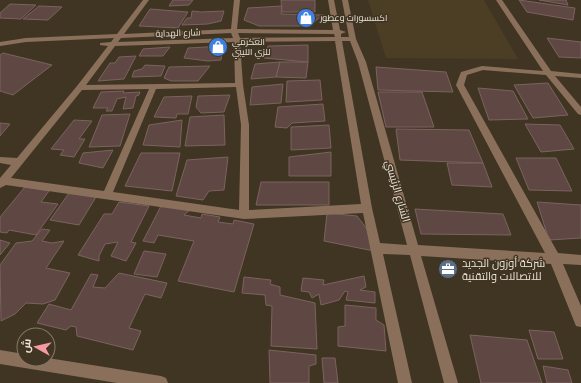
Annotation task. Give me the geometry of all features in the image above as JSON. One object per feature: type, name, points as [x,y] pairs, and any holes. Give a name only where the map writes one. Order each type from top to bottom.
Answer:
[{"type":"street","points":[[2,183],[80,88],[146,0]]},
{"type":"street","points":[[237,0],[234,31],[237,40],[240,85],[245,125],[244,215]]},
{"type":"street","points":[[331,0],[366,208],[405,383]]},
{"type":"street","name":"الشارع الرئيسي","points":[[345,0],[352,35],[362,62],[451,383]]},
{"type":"street","points":[[499,0],[548,73],[581,112]]},
{"type":"street","name":"شارع الهداية","points":[[2,43],[26,40],[234,31],[337,33],[352,35]]},
{"type":"street","name":"شارع الهداية","points":[[2,43],[24,45],[237,40],[338,40],[352,35]]},
{"type":"street","points":[[581,76],[482,68],[464,74],[460,85],[554,258],[581,321]]},
{"type":"street","points":[[80,88],[153,88],[240,85]]},
{"type":"street","points":[[107,195],[153,88]]},
{"type":"street","points":[[0,160],[20,162]]},
{"type":"street","points":[[2,183],[107,195],[244,215],[366,208]]},
{"type":"street","points":[[376,248],[414,249],[581,260]]},
{"type":"street","points":[[0,356],[161,383]]},
{"type":"shaded area","points":[[368,0],[484,0],[518,59],[386,58]]},
{"type":"building","points":[[173,0],[193,0],[189,5],[169,6]]},
{"type":"building","points":[[281,0],[315,0],[315,12],[282,12]]},
{"type":"building","points":[[519,0],[575,8],[573,20],[527,12]]},
{"type":"building","points":[[539,0],[566,0],[568,5]]},
{"type":"building","points":[[10,4],[36,5],[21,19],[0,18],[0,13]]},
{"type":"building","points":[[39,6],[62,7],[48,20],[23,19]]},
{"type":"building","points":[[282,6],[281,14],[323,15],[309,26],[259,26],[244,20],[248,8]]},
{"type":"building","points":[[150,9],[188,12],[178,28],[139,26]]},
{"type":"building","points":[[192,11],[224,11],[221,21],[208,24],[182,25],[187,18],[191,18]]},
{"type":"building","points":[[547,38],[581,42],[581,58],[559,57]]},
{"type":"building","points":[[308,45],[308,62],[264,58],[268,46]]},
{"type":"building","points":[[223,46],[221,60],[208,61],[184,58],[188,48]]},
{"type":"building","points":[[170,47],[163,56],[139,56],[143,49]]},
{"type":"building","points":[[3,53],[52,65],[13,95],[0,91],[0,55]]},
{"type":"building","points":[[136,56],[124,79],[98,81],[110,63],[115,63],[119,57]]},
{"type":"building","points":[[280,62],[276,77],[251,79],[255,64]]},
{"type":"building","points":[[280,62],[308,62],[306,78],[276,77]]},
{"type":"building","points":[[145,65],[165,66],[161,76],[132,77],[134,71],[142,69]]},
{"type":"building","points":[[210,66],[198,81],[171,81],[164,78],[169,67]]},
{"type":"building","points":[[376,67],[446,72],[453,92],[378,90]]},
{"type":"building","points":[[320,80],[322,100],[286,102],[287,81]]},
{"type":"building","points":[[548,83],[568,115],[533,118],[514,85]]},
{"type":"building","points":[[283,84],[281,103],[250,105],[252,87]]},
{"type":"building","points":[[478,88],[513,91],[528,119],[489,120]]},
{"type":"building","points":[[124,91],[123,93],[140,92],[139,95],[136,96],[133,108],[123,109],[126,97],[117,99],[112,111],[106,111],[108,108],[93,108],[101,92]]},
{"type":"building","points":[[378,92],[422,92],[434,127],[386,127]]},
{"type":"building","points":[[230,95],[224,112],[201,113],[196,107],[198,96]]},
{"type":"building","points":[[192,96],[188,114],[177,114],[176,118],[154,117],[164,97]]},
{"type":"building","points":[[323,104],[325,121],[292,123],[287,128],[275,127],[278,107]]},
{"type":"building","points":[[130,114],[120,146],[89,147],[102,115]]},
{"type":"building","points":[[224,115],[225,145],[185,146],[190,117]]},
{"type":"building","points":[[74,120],[92,121],[79,139],[85,139],[74,157],[60,155],[64,150],[51,149]]},
{"type":"building","points":[[182,120],[180,147],[143,145],[149,125]]},
{"type":"building","points":[[0,123],[10,124],[0,136]]},
{"type":"building","points":[[525,124],[560,125],[574,149],[541,152]]},
{"type":"building","points":[[329,125],[331,148],[291,150],[291,127]]},
{"type":"building","points":[[396,129],[469,130],[483,163],[400,160]]},
{"type":"building","points":[[113,150],[103,168],[79,163],[83,153]]},
{"type":"building","points":[[331,152],[331,176],[289,176],[289,157]]},
{"type":"building","points":[[141,153],[180,153],[172,191],[125,186]]},
{"type":"building","points":[[228,157],[224,190],[209,191],[203,200],[176,196],[187,160]]},
{"type":"building","points":[[516,158],[556,158],[572,191],[529,190]]},
{"type":"building","points":[[447,163],[483,163],[492,187],[452,185]]},
{"type":"building","points":[[261,182],[329,182],[329,205],[256,205]]},
{"type":"building","points":[[25,187],[49,191],[41,202],[58,204],[36,235],[9,230],[7,233],[0,232],[0,217]]},
{"type":"building","points":[[69,193],[96,197],[79,225],[50,220]]},
{"type":"building","points":[[119,202],[149,206],[131,242],[136,243],[126,261],[111,256],[118,242],[105,244],[99,256],[99,261],[78,255],[104,214],[112,214]]},
{"type":"building","points":[[537,202],[581,205],[581,238],[549,240]]},
{"type":"building","points":[[161,206],[190,210],[184,215],[201,218],[202,214],[220,217],[218,222],[233,224],[234,220],[254,224],[234,292],[178,281],[194,241],[158,235],[154,243],[143,241]]},
{"type":"building","points":[[415,209],[503,214],[511,235],[421,234]]},
{"type":"building","points":[[327,213],[357,216],[367,229],[374,251],[324,241]]},
{"type":"building","points":[[42,229],[50,230],[42,241],[52,243],[64,241],[46,268],[70,273],[55,300],[43,304],[26,303],[15,314],[1,321],[0,265],[16,243],[32,241]]},
{"type":"building","points":[[0,240],[10,243],[0,255]]},
{"type":"building","points":[[144,251],[166,254],[157,277],[134,274]]},
{"type":"building","points":[[119,273],[167,283],[161,298],[145,294],[129,328],[141,331],[133,350],[77,336],[76,327],[71,326],[66,330],[37,323],[49,304],[71,310],[91,274],[98,275],[93,287],[105,288]]},
{"type":"building","points":[[364,276],[366,287],[360,290],[375,292],[375,303],[346,300],[348,292],[345,291],[339,300],[321,305],[319,294],[312,298],[309,292],[301,291],[303,278],[324,280],[323,285]]},
{"type":"building","points":[[244,277],[271,280],[270,284],[280,287],[280,295],[315,303],[317,349],[271,346],[272,306],[266,305],[265,295],[242,293]]},
{"type":"building","points":[[345,305],[376,308],[376,320],[384,325],[386,351],[338,346],[338,327],[345,326]]},
{"type":"building","points":[[529,330],[554,332],[563,359],[538,359]]},
{"type":"building","points":[[470,335],[527,340],[542,383],[481,383]]},
{"type":"building","points":[[269,350],[316,355],[316,364],[309,366],[309,383],[270,383]]},
{"type":"building","points":[[322,358],[335,358],[338,383],[324,383]]},
{"type":"building","points":[[543,366],[568,370],[572,383],[547,383]]},
{"type":"place","name":"اكسسورات وعطور","points":[[306,18]]},
{"type":"place","name":"العكرمي للزي الليبي","points":[[218,47]]},
{"type":"place","name":"شركة أوزون الجديد للاتصالات والتقنية","points":[[448,269]]}]
